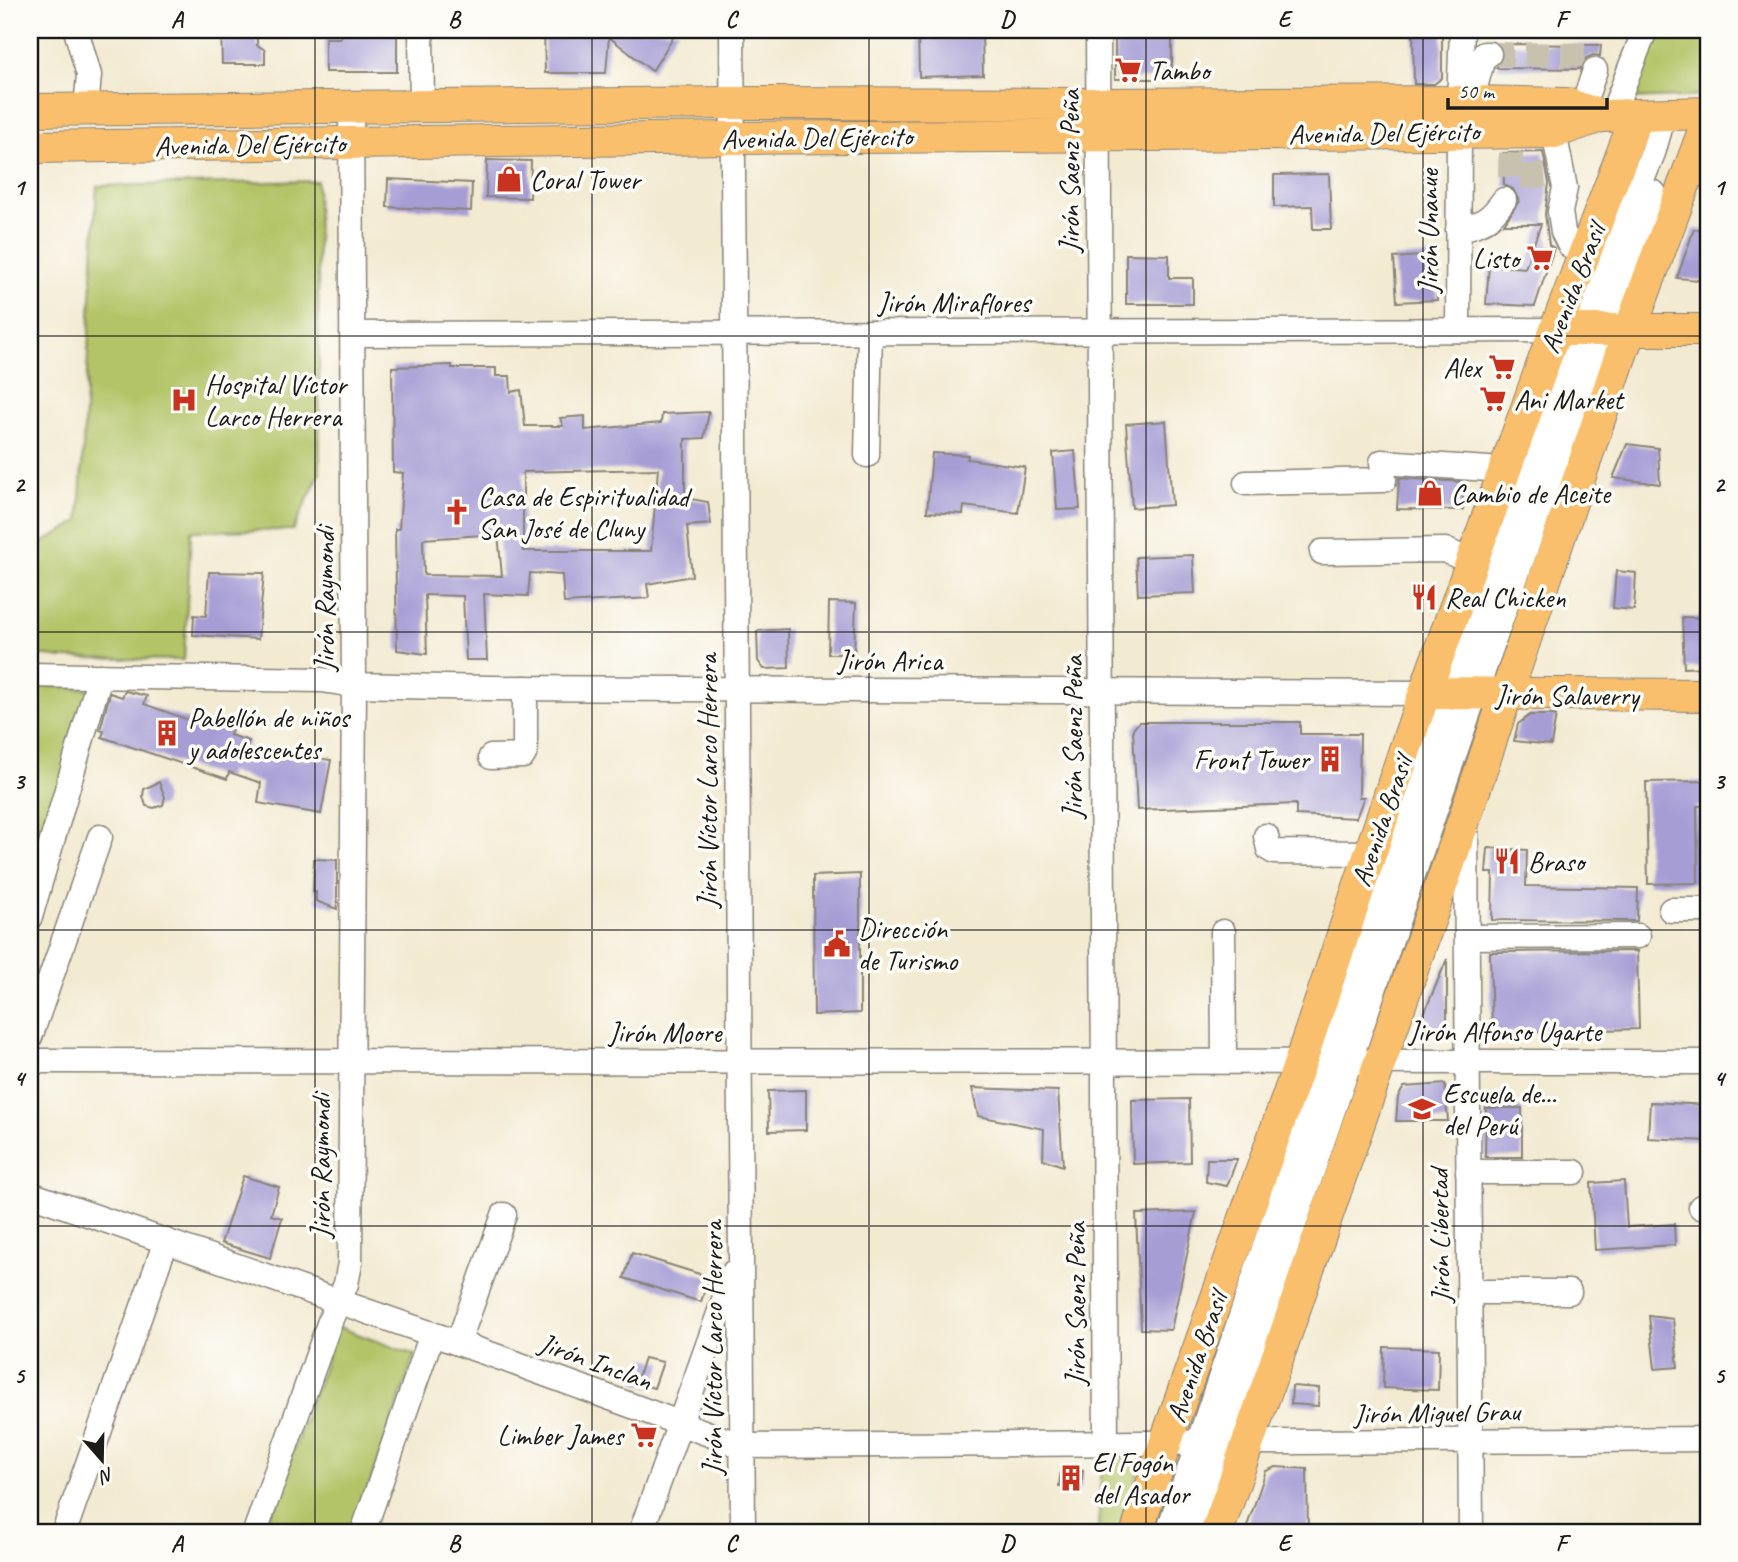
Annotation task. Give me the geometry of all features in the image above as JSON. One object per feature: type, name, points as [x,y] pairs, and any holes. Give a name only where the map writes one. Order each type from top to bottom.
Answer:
[{"type":"main road","name":"Avenida Del Ejército","points":[[30,110],[732,103],[1099,119]]},
{"type":"main road","name":"Avenida Del Ejército","points":[[30,147],[732,138],[1099,119],[1463,112],[1566,104],[1649,114]]},
{"type":"main road","name":"Avenida Del Ejército","points":[[1463,112],[1508,142],[1649,114]]},
{"type":"main road","name":"Avenida Brasil","points":[[1137,1532],[1166,1444],[1340,1060],[1466,814],[1465,694],[1471,562],[1504,470],[1593,330],[1583,259],[1649,114]]},
{"type":"main road","name":"Avenida Brasil","points":[[1217,1532],[1221,1444],[1340,1060],[1369,853],[1465,694],[1593,330],[1649,114]]},
{"type":"main road","points":[[1593,330],[1708,330]]},
{"type":"main road","name":"Jirón Salaverry","points":[[1465,694],[1708,695]]},
{"type":"street","points":[[76,30],[89,75],[86,109]]},
{"type":"street","points":[[421,30],[422,105]]},
{"type":"street","name":"Jirón Víctor Larco Herrera","points":[[732,30],[743,1532]]},
{"type":"street","name":"Jirón Saenz Peña","points":[[1098,30],[1106,1445]]},
{"type":"street","points":[[1645,30],[1649,114]]},
{"type":"street","name":"Jirón Unanue","points":[[1458,330],[1458,230],[1463,112],[1474,47]]},
{"type":"street","points":[[1595,70],[1649,114]]},
{"type":"street","name":"Jirón Raymondi","points":[[255,1532],[346,1284],[350,1263],[354,685],[351,106]]},
{"type":"street","name":"Avenida Brasil","points":[[1188,1532],[1221,1444],[1340,1060],[1653,153],[1649,114]]},
{"type":"street","points":[[1554,132],[1563,232],[1569,244],[1583,259]]},
{"type":"street","points":[[1458,230],[1485,222],[1504,200]]},
{"type":"street","name":"Jirón Miraflores","points":[[353,334],[1593,330]]},
{"type":"street","points":[[867,456],[870,332]]},
{"type":"street","points":[[1246,483],[1384,480],[1382,462],[1504,470]]},
{"type":"street","points":[[1322,552],[1446,550],[1471,562]]},
{"type":"street","name":"Jirón Arica","points":[[30,674],[322,680],[354,685],[525,688],[1465,694]]},
{"type":"street","points":[[30,917],[100,676]]},
{"type":"street","points":[[491,757],[523,756],[525,752],[525,688]]},
{"type":"street","name":"Jirón Libertad","points":[[1466,814],[1471,1532]]},
{"type":"street","points":[[1266,836],[1269,849],[1274,852],[1369,853]]},
{"type":"street","points":[[30,1037],[100,837]]},
{"type":"street","points":[[1671,910],[1708,910]]},
{"type":"street","points":[[1223,932],[1224,1060]]},
{"type":"street","points":[[1467,937],[1638,936]]},
{"type":"street","name":"Jirón Moore","points":[[30,1061],[1340,1060]]},
{"type":"street","name":"Jirón Alfonso Ugarte","points":[[1340,1060],[1708,1062]]},
{"type":"street","points":[[1468,1172],[1574,1172]]},
{"type":"street","name":"Jirón Inclan","points":[[30,1194],[458,1343],[742,1446],[1166,1444]]},
{"type":"street","points":[[458,1343],[504,1215]]},
{"type":"street","points":[[64,1532],[166,1241]]},
{"type":"street","points":[[641,1532],[741,1255]]},
{"type":"street","points":[[1469,1292],[1569,1292]]},
{"type":"street","points":[[363,1532],[432,1334]]},
{"type":"street","name":"Jirón Miguel Grau","points":[[1166,1444],[1708,1439]]},
{"type":"street","name":"Avenida Brasil","points":[[1168,1532],[1221,1444]]},
{"type":"green space","points":[[1655,30],[1708,30],[1708,96],[1629,99]]},
{"type":"green space","points":[[317,181],[320,473],[293,530],[191,531],[184,660],[63,658],[30,654],[32,549],[79,521],[97,186]]},
{"type":"green space","points":[[30,685],[92,689],[30,895]]},
{"type":"green space","points":[[338,1327],[415,1355],[353,1532],[264,1532]]},
{"type":"green space","points":[[1102,1455],[1144,1456],[1118,1532],[1098,1532]]},
{"type":"building","points":[[221,30],[257,30],[257,45],[265,50],[265,64],[222,64]]},
{"type":"building","points":[[341,30],[397,30],[397,72],[325,72],[325,38],[341,38]]},
{"type":"building","points":[[544,30],[678,30],[652,71],[609,37],[606,73],[545,73]]},
{"type":"building","points":[[918,30],[982,30],[983,75],[919,77]]},
{"type":"building","points":[[1115,30],[1172,30],[1172,79],[1115,79]]},
{"type":"building","points":[[1413,30],[1442,30],[1442,78],[1434,84],[1414,84]]},
{"type":"building","points":[[1499,44],[1601,45],[1600,56],[1586,58],[1580,69],[1496,68],[1504,55]]},
{"type":"building","points":[[1543,152],[1549,183],[1545,214],[1549,245],[1554,248],[1535,306],[1486,304],[1489,265],[1525,268],[1541,224],[1504,224],[1519,201],[1513,189],[1504,185],[1503,153]]},
{"type":"building","name":"Coral Tower","points":[[487,160],[531,161],[530,198],[486,197]]},
{"type":"building","points":[[1329,174],[1331,229],[1313,229],[1312,206],[1274,207],[1274,175]]},
{"type":"building","points":[[388,179],[472,183],[471,211],[387,207]]},
{"type":"building","points":[[1694,229],[1708,230],[1708,281],[1677,278]]},
{"type":"building","points":[[1126,254],[1169,255],[1169,278],[1193,278],[1193,304],[1126,304]]},
{"type":"building","points":[[1434,255],[1437,300],[1397,302],[1394,258]]},
{"type":"building","points":[[452,365],[452,368],[496,368],[496,376],[510,376],[511,392],[521,390],[525,426],[563,426],[560,418],[585,416],[585,430],[661,423],[662,414],[709,412],[704,438],[685,439],[685,498],[708,502],[711,524],[687,526],[692,576],[647,584],[649,598],[564,603],[562,575],[530,573],[528,596],[484,594],[487,660],[466,660],[463,596],[425,595],[427,654],[397,650],[395,529],[399,529],[403,473],[393,472],[392,367]],"holes":[[[658,469],[651,551],[523,551],[523,472]],[[498,534],[502,576],[424,575],[423,539]]]},
{"type":"building","points":[[1166,421],[1172,505],[1132,508],[1126,424]]},
{"type":"building","points":[[1627,444],[1658,448],[1660,484],[1613,478]]},
{"type":"building","points":[[1075,451],[1080,509],[1057,510],[1053,453]]},
{"type":"building","points":[[932,453],[968,455],[967,459],[1025,467],[1018,513],[964,506],[963,514],[927,512]]},
{"type":"building","name":"Cambio de Aceite","points":[[1399,478],[1464,482],[1463,510],[1397,509]]},
{"type":"building","points":[[1193,555],[1195,593],[1138,595],[1136,557]]},
{"type":"building","points":[[1616,571],[1636,573],[1634,610],[1613,608]]},
{"type":"building","points":[[209,572],[264,573],[258,639],[193,635],[194,615],[206,616]]},
{"type":"building","points":[[829,602],[856,603],[854,654],[828,654]]},
{"type":"building","points":[[1682,617],[1708,618],[1708,667],[1684,668]]},
{"type":"building","points":[[788,629],[789,668],[764,669],[758,661],[757,631]]},
{"type":"building","name":"Pabellón de niños y adolescentes","points":[[125,691],[147,696],[144,704],[208,727],[211,718],[233,726],[230,735],[249,741],[246,749],[309,760],[310,757],[331,760],[321,814],[258,803],[261,783],[229,772],[227,779],[102,737],[104,731],[100,730],[110,693],[122,697]]},
{"type":"building","points":[[1530,715],[1556,715],[1551,745],[1514,741],[1518,724]]},
{"type":"building","points":[[1139,722],[1300,722],[1300,734],[1360,734],[1359,797],[1364,797],[1356,818],[1296,815],[1296,804],[1137,810],[1133,729]]},
{"type":"building","points":[[1708,781],[1708,806],[1697,806],[1698,883],[1648,884],[1646,782]]},
{"type":"building","points":[[159,782],[165,797],[163,805],[154,808],[146,806],[144,789]]},
{"type":"building","points":[[1488,848],[1527,850],[1526,886],[1638,888],[1637,921],[1492,920],[1493,873],[1486,873]]},
{"type":"building","points":[[314,859],[337,860],[337,909],[316,901],[316,892],[313,892]]},
{"type":"building","name":"Dirección de Turismo","points":[[860,874],[860,1013],[814,1015],[813,876]]},
{"type":"building","points":[[1637,951],[1639,1029],[1492,1033],[1490,952]]},
{"type":"building","points":[[1447,959],[1447,1030],[1417,1030]]},
{"type":"building","name":"Escuela de... del Perú","points":[[1445,1084],[1448,1121],[1396,1121],[1398,1097],[1404,1087]]},
{"type":"building","points":[[972,1088],[1058,1091],[1063,1166],[1043,1159],[1044,1129],[978,1116]]},
{"type":"building","points":[[806,1090],[806,1130],[769,1131],[768,1091]]},
{"type":"building","points":[[1189,1099],[1190,1162],[1133,1164],[1132,1100]]},
{"type":"building","points":[[1650,1102],[1708,1105],[1708,1141],[1648,1138]]},
{"type":"building","points":[[1486,1108],[1522,1108],[1522,1157],[1485,1157]]},
{"type":"building","points":[[1207,1159],[1237,1159],[1227,1186],[1206,1182]]},
{"type":"building","points":[[243,1176],[279,1187],[271,1215],[282,1218],[270,1258],[221,1243]]},
{"type":"building","points":[[1624,1181],[1627,1227],[1674,1224],[1675,1245],[1595,1250],[1591,1183]]},
{"type":"building","points":[[1196,1212],[1171,1330],[1141,1329],[1136,1214]]},
{"type":"building","points":[[632,1253],[709,1277],[701,1302],[624,1278]]},
{"type":"building","points":[[1649,1316],[1673,1319],[1678,1367],[1655,1369]]},
{"type":"building","points":[[1384,1347],[1439,1349],[1438,1390],[1383,1388]]},
{"type":"building","points":[[644,1358],[663,1362],[654,1388],[636,1383]]},
{"type":"building","points":[[1292,1386],[1319,1388],[1318,1406],[1291,1404]]},
{"type":"building","points":[[1276,1467],[1307,1469],[1308,1532],[1245,1532],[1266,1471]]},
{"type":"building","name":"El Fogón del Asador","points":[[1061,1469],[1083,1470],[1081,1489],[1059,1486]]},
{"type":"tunnel","points":[[1489,54],[1591,55],[1595,70]]},
{"type":"tunnel","points":[[1511,153],[1510,178],[1549,175]]},
{"type":"place","name":"Tambo","points":[[1128,70]]},
{"type":"place","name":"Coral Tower","points":[[509,179]]},
{"type":"place","name":"Listo","points":[[1540,258]]},
{"type":"place","name":"Alex","points":[[1502,367]]},
{"type":"place","name":"Ani Market","points":[[1493,399]]},
{"type":"place","name":"Hospital Víctor Larco Herrera","points":[[184,400]]},
{"type":"place","name":"Cambio de Aceite","points":[[1430,493]]},
{"type":"place","name":"Casa de Espiritualidad San José de Cluny","points":[[457,512]]},
{"type":"place","name":"Real Chicken","points":[[1424,597]]},
{"type":"place","name":"Pabellón de niños y adolescentes","points":[[167,733]]},
{"type":"place","name":"Front Tower","points":[[1330,759]]},
{"type":"place","name":"Braso","points":[[1507,861]]},
{"type":"place","name":"Dirección de Turismo","points":[[837,944]]},
{"type":"place","name":"Escuela de... del Perú","points":[[1422,1109]]},
{"type":"place","name":"Limber James","points":[[644,1435]]},
{"type":"place","name":"El Fogón del Asador","points":[[1071,1478]]}]
